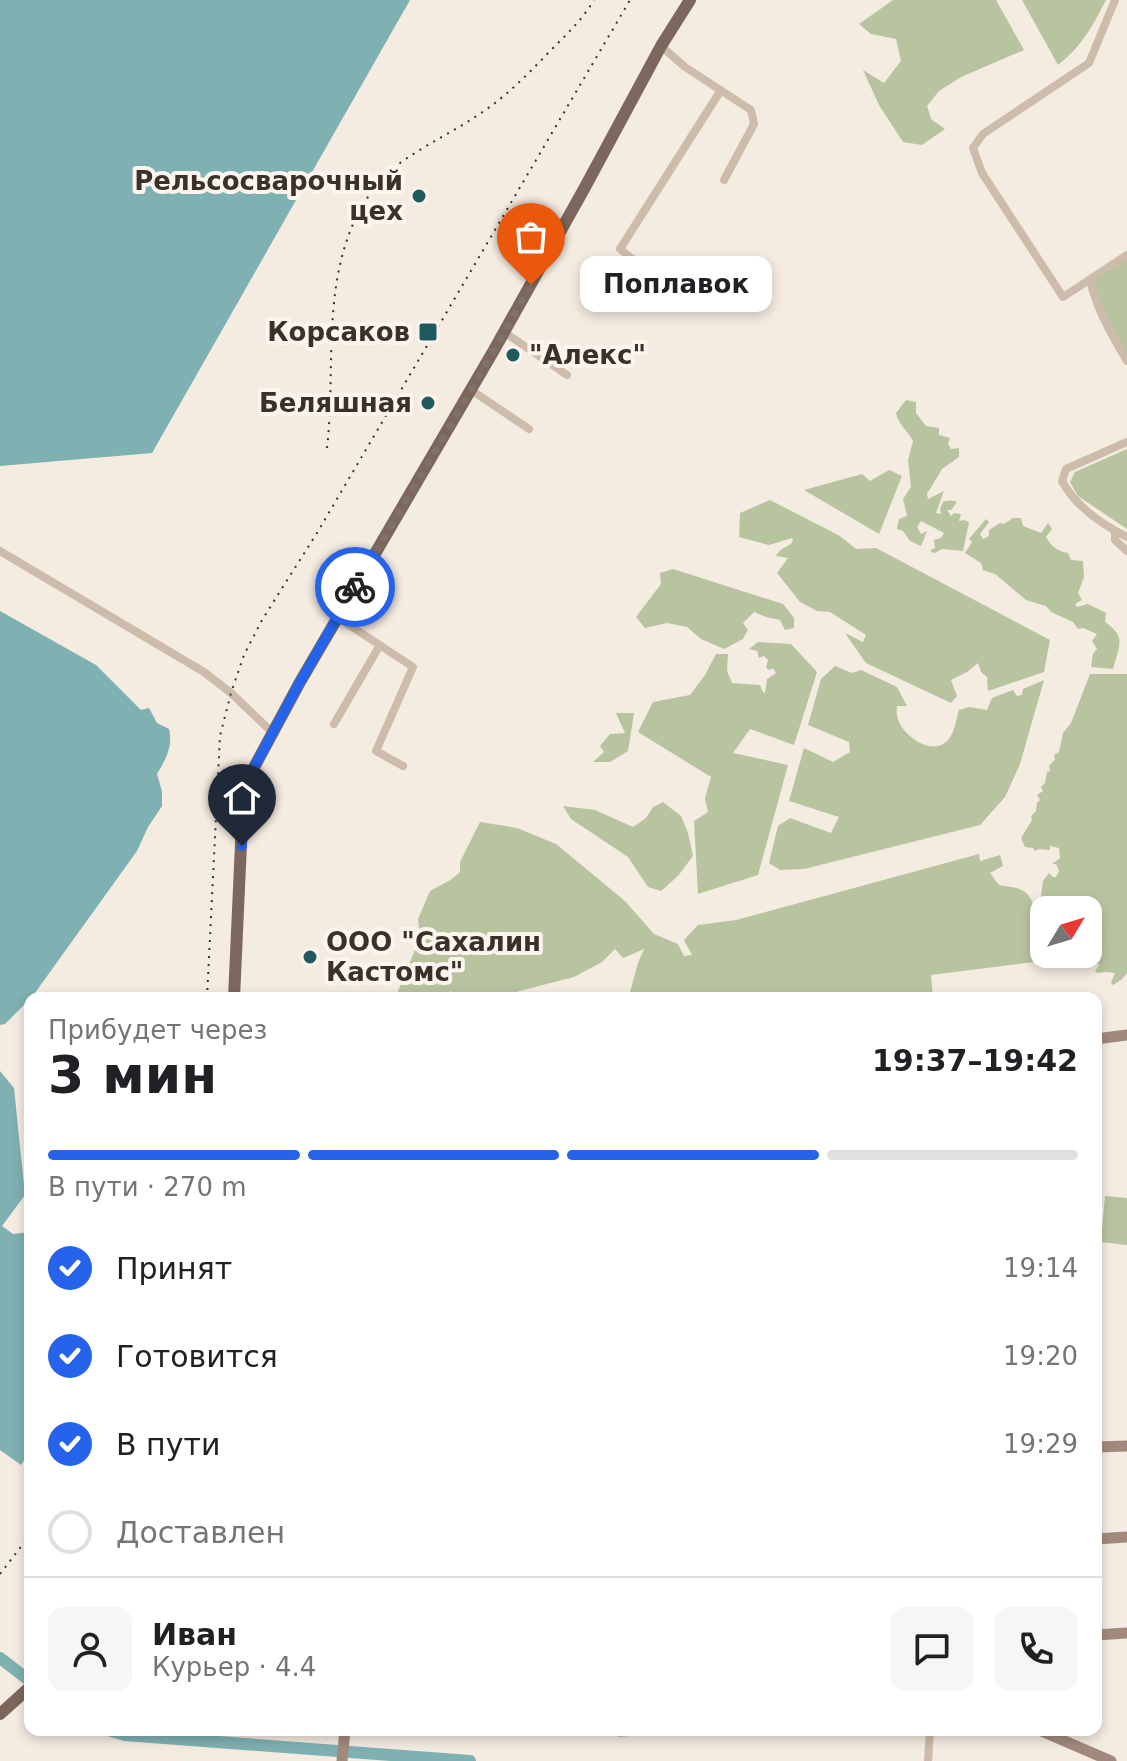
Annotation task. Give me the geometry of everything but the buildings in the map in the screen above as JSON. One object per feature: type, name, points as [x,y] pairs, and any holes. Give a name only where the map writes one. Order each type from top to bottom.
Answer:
[{"type":"main road","points":[[234,992],[243,800],[251,773],[337,617],[504,332],[661,46],[690,0]]},
{"type":"main road","points":[[1102,1038],[1127,1035]]},
{"type":"main road","points":[[1102,1447],[1127,1446]]},
{"type":"main road","points":[[1102,1539],[1127,1537]]},
{"type":"main road","points":[[1102,1635],[1127,1633]]},
{"type":"main road","points":[[0,1714],[24,1692]]},
{"type":"main road","points":[[342,1761],[345,1736]]},
{"type":"main road","points":[[1053,1736],[1111,1761]]},
{"type":"street","points":[[1115,0],[1089,63],[983,134],[973,148],[982,173],[1063,297],[1127,255]]},
{"type":"street","points":[[661,46],[685,67],[751,110],[754,124],[724,180]]},
{"type":"street","points":[[646,270],[620,249],[721,90]]},
{"type":"street","points":[[1090,280],[1104,324],[1127,361]]},
{"type":"street","points":[[504,332],[567,375]]},
{"type":"street","points":[[471,390],[529,429]]},
{"type":"street","points":[[1127,442],[1066,469],[1062,481],[1070,497],[1082,508],[1127,537]]},
{"type":"street","points":[[1115,531],[1115,540],[1127,551]]},
{"type":"street","points":[[0,551],[204,672],[273,733]]},
{"type":"street","points":[[337,617],[413,667],[376,751],[403,766]]},
{"type":"street","points":[[334,724],[380,645]]},
{"type":"street","points":[[928,1761],[930,1736]]},
{"type":"green space","points":[[893,0],[996,0],[1024,50],[961,77],[939,91],[927,106],[931,119],[945,129],[922,145],[903,142],[879,105],[863,70],[884,83],[901,61],[896,39],[871,34],[859,24]]},
{"type":"green space","points":[[1022,0],[1106,0],[1086,36],[1058,65]]},
{"type":"green space","points":[[1127,258],[1127,358],[1106,324],[1092,281]]},
{"type":"green space","points":[[906,400],[916,402],[916,413],[926,426],[939,428],[939,435],[950,438],[948,444],[951,449],[959,448],[959,457],[942,469],[927,494],[928,499],[944,491],[936,513],[941,514],[943,502],[957,502],[951,510],[947,510],[951,516],[961,514],[959,521],[969,522],[963,551],[942,549],[931,552],[935,548],[934,540],[944,533],[921,521],[917,527],[921,534],[927,531],[921,546],[897,529],[899,519],[907,516],[903,499],[911,487],[908,460],[913,441],[896,413]]},
{"type":"green space","points":[[1127,449],[1127,529],[1078,496],[1070,482],[1075,472]]},
{"type":"green space","points":[[889,470],[902,476],[879,534],[804,490],[862,474],[870,481]]},
{"type":"green space","points":[[770,500],[840,536],[856,549],[876,548],[1050,640],[1044,672],[988,691],[987,677],[978,663],[951,680],[957,696],[951,703],[866,663],[845,633],[863,642],[866,635],[830,612],[817,611],[800,602],[777,573],[788,558],[776,556],[793,541],[792,538],[769,545],[739,537],[740,513]]},
{"type":"green space","points":[[1013,518],[1021,518],[1023,526],[1041,533],[1048,523],[1052,529],[1046,537],[1053,546],[1068,553],[1071,560],[1083,561],[1084,577],[1078,593],[1082,600],[1075,604],[1077,607],[1088,604],[1106,613],[1105,622],[1116,632],[1120,642],[1113,669],[1091,667],[1097,649],[1092,641],[1097,634],[1078,629],[1073,622],[1051,612],[1046,606],[1026,600],[995,574],[983,570],[981,563],[965,553],[972,542],[969,539],[986,519],[989,522],[980,534],[983,539],[989,536],[989,530]]},
{"type":"green space","points":[[673,569],[783,604],[794,618],[794,628],[785,630],[780,620],[754,612],[743,623],[748,630],[743,639],[724,649],[701,639],[687,627],[667,623],[645,628],[636,617],[661,584],[660,573]]},
{"type":"green space","points":[[758,642],[791,644],[817,672],[794,745],[750,729],[733,753],[788,765],[758,875],[698,894],[694,821],[708,812],[705,798],[711,777],[638,732],[653,702],[690,695],[716,654],[728,654],[727,671],[732,683],[760,685],[765,693],[767,679],[776,673],[773,668],[766,668],[768,660],[764,656],[759,658],[757,651],[749,649]]},
{"type":"green space","points":[[835,666],[852,673],[861,670],[897,687],[907,706],[897,706],[900,724],[915,740],[929,746],[942,745],[948,740],[959,710],[969,707],[987,710],[992,698],[1013,690],[1017,696],[1022,695],[1023,689],[1044,680],[1020,764],[1005,797],[980,825],[804,869],[780,870],[769,863],[778,826],[790,818],[831,833],[839,817],[789,801],[804,748],[833,762],[850,752],[849,742],[808,725],[821,679]]},
{"type":"green space","points":[[1090,674],[1127,674],[1127,973],[1113,985],[1115,973],[1095,971],[1102,968],[1102,896],[1041,896],[1043,881],[1049,873],[1056,877],[1059,871],[1056,864],[1052,864],[1060,858],[1059,848],[1050,846],[1050,850],[1035,851],[1025,847],[1021,838],[1036,811],[1040,800],[1037,795],[1043,791],[1041,787],[1055,759],[1054,755],[1059,752],[1063,733],[1071,723]]},
{"type":"green space","points":[[616,713],[634,713],[628,751],[610,762],[593,762],[604,752],[600,746],[610,734],[625,733]]},
{"type":"green space","points":[[663,802],[681,816],[693,856],[678,876],[661,891],[648,887],[628,857],[571,819],[563,806],[595,810],[633,827],[646,818],[653,807]]},
{"type":"green space","points":[[480,822],[517,828],[556,844],[625,901],[654,934],[678,944],[684,956],[692,955],[684,940],[698,925],[736,920],[979,854],[980,861],[1000,855],[1003,866],[990,873],[999,885],[1020,889],[1030,898],[1030,963],[931,975],[932,992],[630,992],[644,949],[623,958],[615,949],[602,962],[574,977],[516,992],[398,992],[420,938],[418,919],[430,891],[460,872],[460,862]]},
{"type":"green space","points":[[1105,1196],[1127,1198],[1127,1245],[1102,1242]]},
{"type":"water","points":[[0,0],[410,0],[152,453],[0,466]]},
{"type":"water","points":[[0,611],[96,665],[141,710],[149,708],[157,723],[169,729],[170,741],[166,758],[157,774],[162,806],[137,851],[36,992],[24,992],[24,1005],[5,1024],[0,1025]]},
{"type":"water","points":[[0,1071],[14,1088],[24,1185],[24,1196],[2,1226],[13,1234],[24,1233],[24,1461],[21,1465],[0,1450]]},
{"type":"waterway","points":[[0,1658],[24,1676]]},
{"type":"waterway","points":[[138,1736],[470,1761]]},
{"type":"railway","points":[[327,448],[336,288],[348,237],[362,206],[383,178],[400,163],[478,115],[507,93],[574,26],[594,0]]},
{"type":"railway","points":[[207,992],[220,736],[244,655],[630,0]]},
{"type":"railway","points":[[0,1574],[24,1543]]},
{"type":"way so far","points":[[355,587],[531,285]]},
{"type":"place","name":"Рельсосварочный цех","points":[[419,196]]},
{"type":"place","name":"Поплавок","points":[[531,285]]},
{"type":"place","name":"Корсаков","points":[[428,332]]},
{"type":"place","name":"\"Алекс\"","points":[[513,355]]},
{"type":"place","name":"Беляшная","points":[[428,403]]},
{"type":"place","name":"ООО \"Сахалин Кастомс\"","points":[[310,957]]},
{"type":"route","points":[[242,846],[246,784],[355,587]]}]
